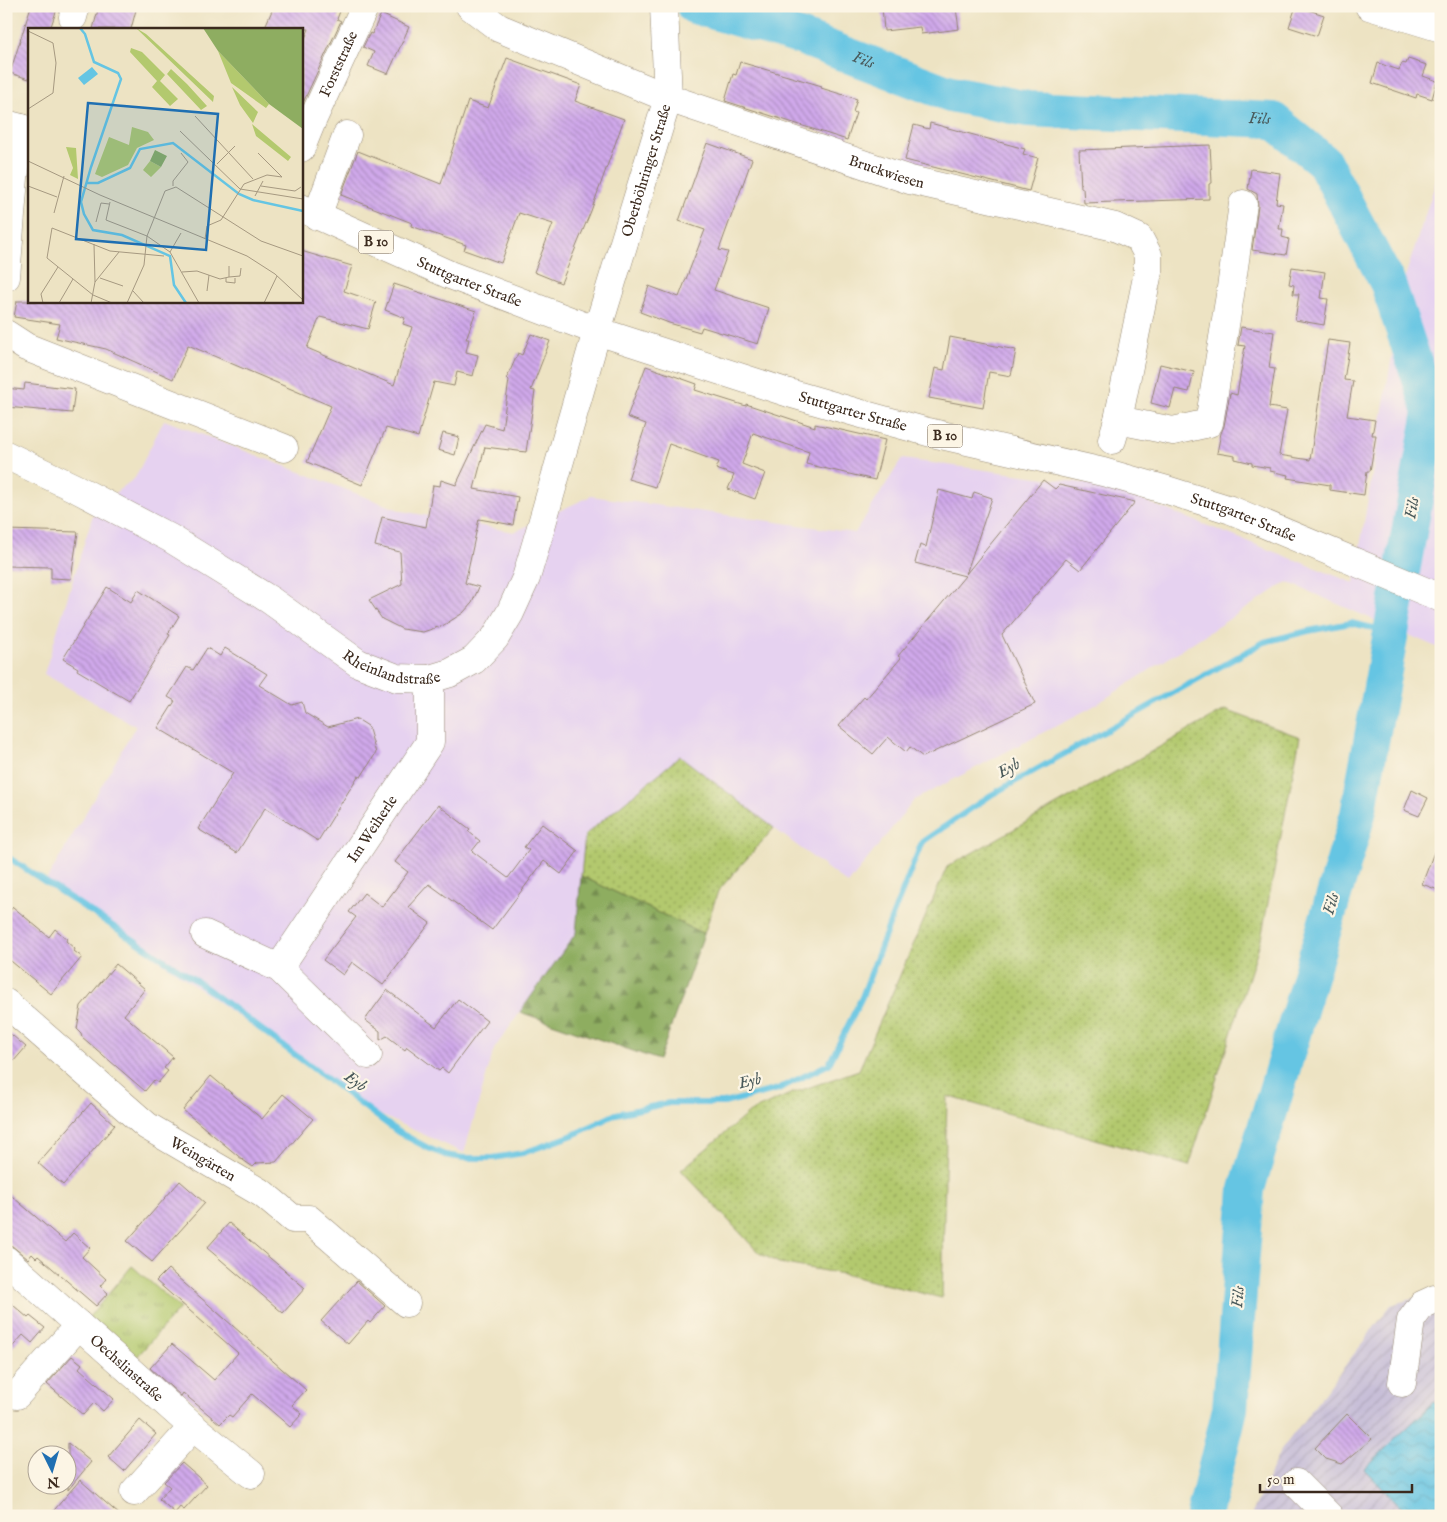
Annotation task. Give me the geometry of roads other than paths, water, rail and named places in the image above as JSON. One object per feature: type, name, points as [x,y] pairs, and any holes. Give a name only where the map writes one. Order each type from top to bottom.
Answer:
[{"type":"street","name":"Forststraße","points":[[302,146],[365,6]]},
{"type":"street","name":"Bruckwiesen","points":[[470,6],[499,28],[668,98],[910,180],[1115,227],[1139,238],[1148,255],[1148,272],[1115,430],[1173,430],[1209,423],[1243,204]]},
{"type":"street","name":"Oberböhringer Straße","points":[[597,331],[668,98],[664,6]]},
{"type":"street","points":[[1369,6],[1441,28]]},
{"type":"street","points":[[6,277],[19,127]]},
{"type":"street","points":[[309,212],[347,135]]},
{"type":"street","name":"Stuttgarter Straße","points":[[309,212],[450,275],[597,331],[789,393],[858,413],[928,432],[1104,472],[1231,510],[1441,598]]},
{"type":"street","name":"Rheinlandstraße","points":[[6,455],[170,538],[270,600],[358,663],[397,678],[430,679],[450,673],[474,660],[495,638],[510,613],[526,578],[540,534],[597,331]]},
{"type":"street","points":[[6,334],[26,347],[284,448]]},
{"type":"street","name":"Im Weiherle","points":[[279,968],[430,742],[430,679]]},
{"type":"street","points":[[205,934],[279,968],[368,1055]]},
{"type":"street","name":"Weingärten","points":[[6,1003],[147,1126],[263,1194],[293,1219],[309,1219],[406,1303]]},
{"type":"street","name":"Oechslinstraße","points":[[6,1260],[193,1427],[251,1474]]},
{"type":"street","points":[[1402,1383],[1411,1320],[1422,1305],[1435,1299],[1441,1299]]},
{"type":"street","points":[[18,1395],[79,1324]]},
{"type":"street","points":[[134,1492],[193,1427]]},
{"type":"street","points":[[1296,1483],[1330,1516]]},
{"type":"water","points":[[1434,1402],[1441,1409],[1441,1516],[1409,1516],[1364,1469]]},
{"type":"waterway","name":"Fils","points":[[694,6],[800,37],[950,94],[1028,109],[1273,120],[1324,162],[1388,284],[1431,412],[1358,814],[1247,1189],[1230,1409],[1204,1516]]},
{"type":"waterway","name":"Eyb","points":[[6,856],[198,982],[398,1132],[445,1155],[463,1158],[493,1158],[523,1153],[573,1135],[616,1114],[669,1103],[724,1103],[778,1089],[829,1064],[862,997],[922,842],[991,795],[1264,642],[1351,623],[1391,632]]}]
